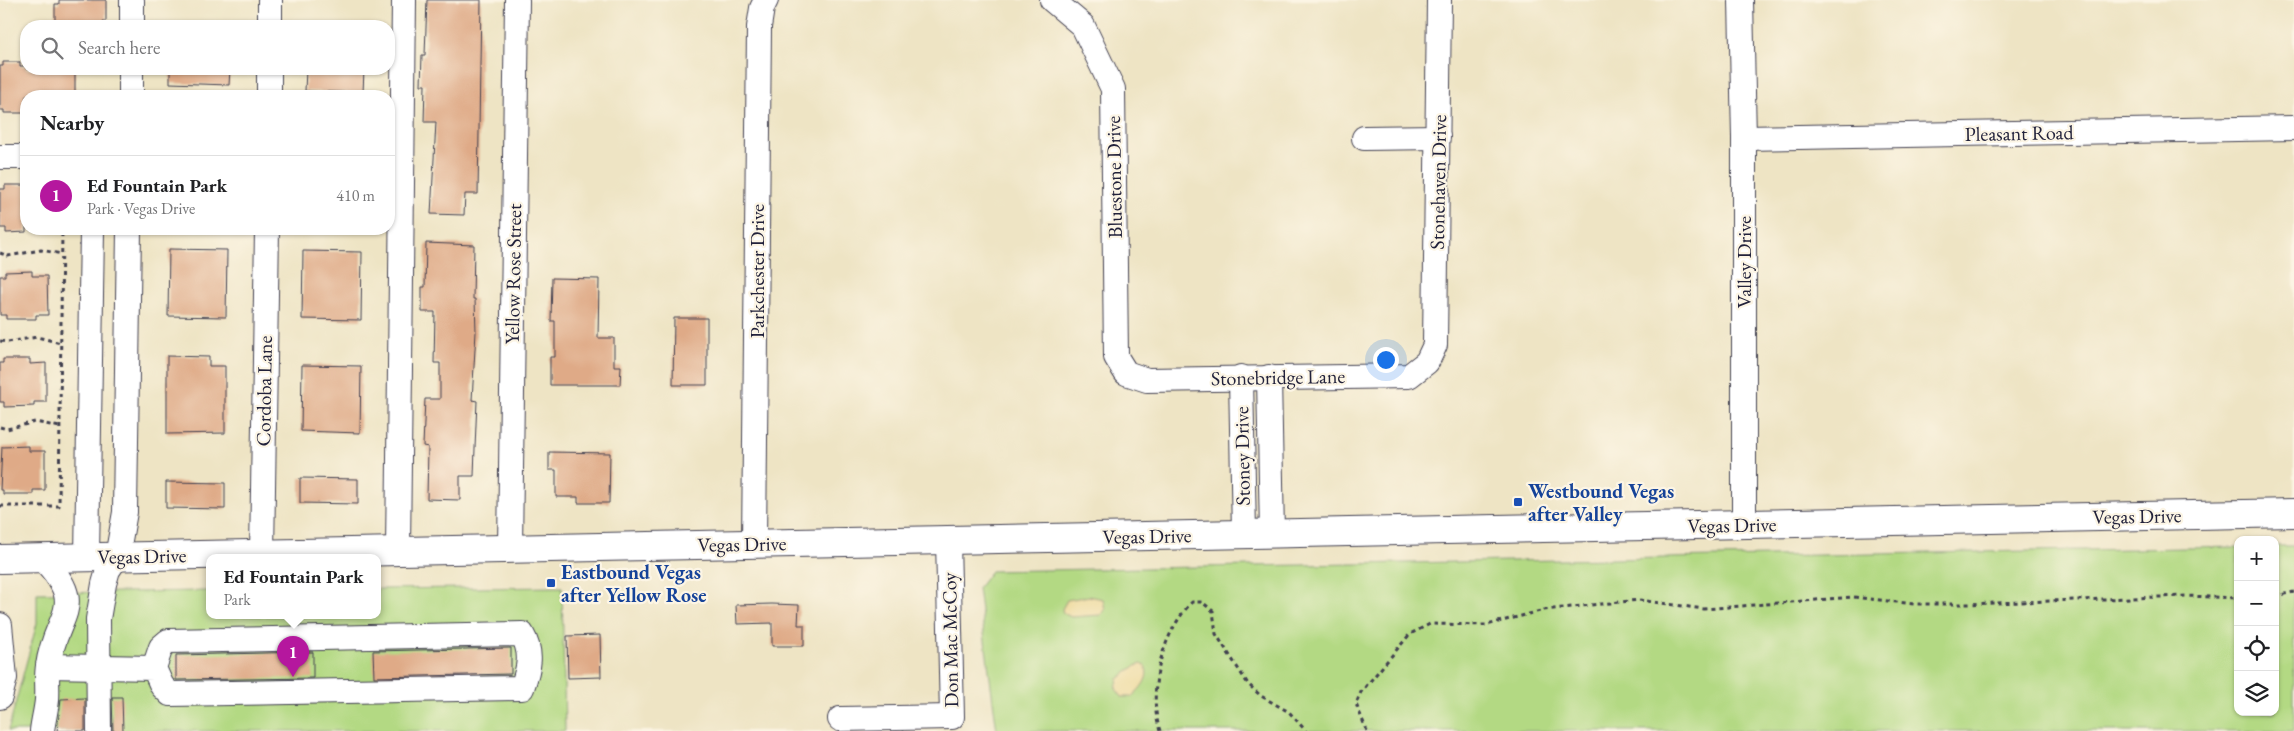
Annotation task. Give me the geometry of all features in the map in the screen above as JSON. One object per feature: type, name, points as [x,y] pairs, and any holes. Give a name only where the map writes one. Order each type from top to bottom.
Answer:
[{"type":"main road","name":"Vegas Drive","points":[[262,554],[2294,513]]},
{"type":"main road","name":"Vegas Drive","points":[[0,559],[206,555]]},
{"type":"street","points":[[132,0],[132,20]]},
{"type":"street","points":[[270,0],[270,20]]},
{"type":"street","points":[[398,551],[404,0]]},
{"type":"street","name":"Yellow Rose Street","points":[[510,549],[517,0]]},
{"type":"street","name":"Parkchester Drive","points":[[754,544],[759,27],[762,8],[766,0]]},
{"type":"street","name":"Bluestone Drive","points":[[1052,0],[1083,26],[1113,89],[1116,357],[1126,373]]},
{"type":"street","name":"Stonehaven Drive","points":[[1427,362],[1435,345],[1439,0]]},
{"type":"street","name":"Valley Drive","points":[[1740,0],[1744,138],[1744,524]]},
{"type":"street","points":[[131,75],[131,90]]},
{"type":"street","points":[[269,75],[269,90]]},
{"type":"street","name":"Pleasant Road","points":[[1744,138],[2294,128]]},
{"type":"street","points":[[1364,138],[1438,137]]},
{"type":"street","points":[[0,157],[20,157]]},
{"type":"street","points":[[87,558],[92,235]]},
{"type":"street","points":[[99,731],[98,619],[108,570],[117,557],[125,512],[129,235]]},
{"type":"street","name":"Cordoba Lane","points":[[262,554],[267,235]]},
{"type":"street","name":"Stonebridge Lane","points":[[1126,373],[1147,380],[1241,377],[1410,376],[1427,362]]},
{"type":"street","name":"Stoney Drive","points":[[1241,377],[1244,534]]},
{"type":"street","name":"Stoney Drive","points":[[1268,377],[1272,534]]},
{"type":"street","name":"Don Mac McCoy","points":[[840,719],[951,724],[948,540]]},
{"type":"street","points":[[42,558],[60,577],[67,593],[67,610],[52,646],[48,666],[47,700],[42,731]]},
{"type":"street","points":[[63,621],[98,619]]},
{"type":"street","points":[[0,625],[5,678],[0,697]]},
{"type":"street","points":[[522,634],[528,646],[530,657],[528,671],[522,688],[170,694],[162,686],[154,668],[161,647],[168,641],[522,634]]},
{"type":"street","points":[[48,666],[98,669],[154,668]]},
{"type":"path","points":[[0,506],[59,506],[62,235]]},
{"type":"path","points":[[0,253],[8,256],[41,250],[62,254]]},
{"type":"path","points":[[0,341],[8,342],[37,337],[61,343]]},
{"type":"path","points":[[0,427],[7,429],[35,422],[60,427]]},
{"type":"path","points":[[2279,595],[2294,592]]},
{"type":"path","points":[[1367,731],[1356,704],[1361,692],[1410,634],[1430,624],[1487,625],[1544,610],[1639,600],[1704,609],[1853,597],[1914,604],[2186,596],[2234,598]]},
{"type":"path","points":[[1160,731],[1155,716],[1158,674],[1168,640],[1179,616],[1192,602],[1202,602],[1213,611],[1216,634],[1223,648],[1248,684],[1261,696],[1290,712],[1306,731]]},
{"type":"green space","points":[[2279,546],[2294,546],[2294,731],[997,731],[978,588],[991,571],[2234,547],[2234,716],[2279,716]]},
{"type":"green space","points":[[562,587],[565,731],[8,731],[37,623],[37,593],[206,591],[206,619],[381,619],[381,589]]},
{"type":"sand","points":[[1089,596],[1103,599],[1105,610],[1101,615],[1071,617],[1063,613],[1062,609],[1067,600]]},
{"type":"sand","points":[[1142,664],[1147,670],[1144,683],[1131,697],[1122,697],[1116,689],[1118,679],[1135,666]]},
{"type":"building","points":[[59,0],[106,0],[106,20],[55,20],[55,4],[59,4]]},
{"type":"building","points":[[427,0],[481,0],[478,194],[465,194],[464,215],[431,214],[436,122],[424,122],[425,85],[421,85],[422,55],[425,55]]},
{"type":"building","points":[[3,62],[20,62],[20,75],[75,75],[75,90],[20,90],[20,113],[4,113],[4,110],[0,110],[0,66],[3,66]]},
{"type":"building","points":[[170,75],[230,75],[229,85],[170,83]]},
{"type":"building","points":[[306,75],[364,75],[363,90],[305,90]]},
{"type":"building","points":[[5,185],[20,185],[20,232],[6,233],[6,228],[0,228],[0,189],[5,189]]},
{"type":"building","points":[[426,243],[474,245],[473,299],[475,299],[476,332],[472,400],[477,401],[474,476],[460,476],[460,500],[427,499],[428,447],[423,446],[425,399],[440,399],[440,363],[434,363],[435,312],[422,312],[422,287],[425,287]]},
{"type":"building","points":[[169,249],[227,250],[226,317],[168,316]]},
{"type":"building","points":[[303,251],[362,252],[361,320],[302,319]]},
{"type":"building","points":[[32,271],[32,276],[47,276],[48,315],[36,315],[36,319],[6,319],[6,315],[0,315],[0,276],[5,276],[5,272]]},
{"type":"building","points":[[552,278],[599,279],[598,338],[614,338],[614,366],[621,366],[620,385],[550,385],[550,357],[555,357],[555,321],[551,321]]},
{"type":"building","points":[[674,318],[707,318],[707,385],[673,385]]},
{"type":"building","points":[[167,356],[209,357],[209,366],[225,366],[225,433],[167,434]]},
{"type":"building","points":[[3,359],[30,359],[30,364],[46,363],[46,402],[34,402],[34,406],[4,407],[4,402],[0,402],[0,363],[3,363]]},
{"type":"building","points":[[302,365],[361,366],[360,433],[301,431]]},
{"type":"building","points":[[29,446],[29,451],[45,451],[45,490],[33,490],[33,494],[3,494],[3,490],[0,490],[2,447]]},
{"type":"building","points":[[549,452],[610,453],[609,503],[578,503],[578,497],[556,497],[556,470],[549,470]]},
{"type":"building","points":[[300,478],[358,479],[358,504],[300,503]]},
{"type":"building","points":[[166,482],[225,483],[225,509],[166,508]]},
{"type":"building","points":[[736,605],[799,605],[798,625],[804,625],[804,646],[772,646],[772,623],[737,624]]},
{"type":"building","points":[[600,635],[601,677],[568,678],[567,636]]},
{"type":"building","points":[[511,648],[511,674],[374,677],[373,651]]},
{"type":"building","points":[[313,652],[313,678],[176,680],[176,655]]},
{"type":"building","points":[[112,697],[122,697],[123,731],[113,731]]},
{"type":"building","points":[[85,698],[85,731],[57,731],[61,699]]},
{"type":"place","name":"Westbound Vegas after Valley","points":[[1518,502]]},
{"type":"place","name":"Eastbound Vegas after Yellow Rose","points":[[551,583]]},
{"type":"place","name":"Ed Fountain Park","points":[[293,677]]}]
